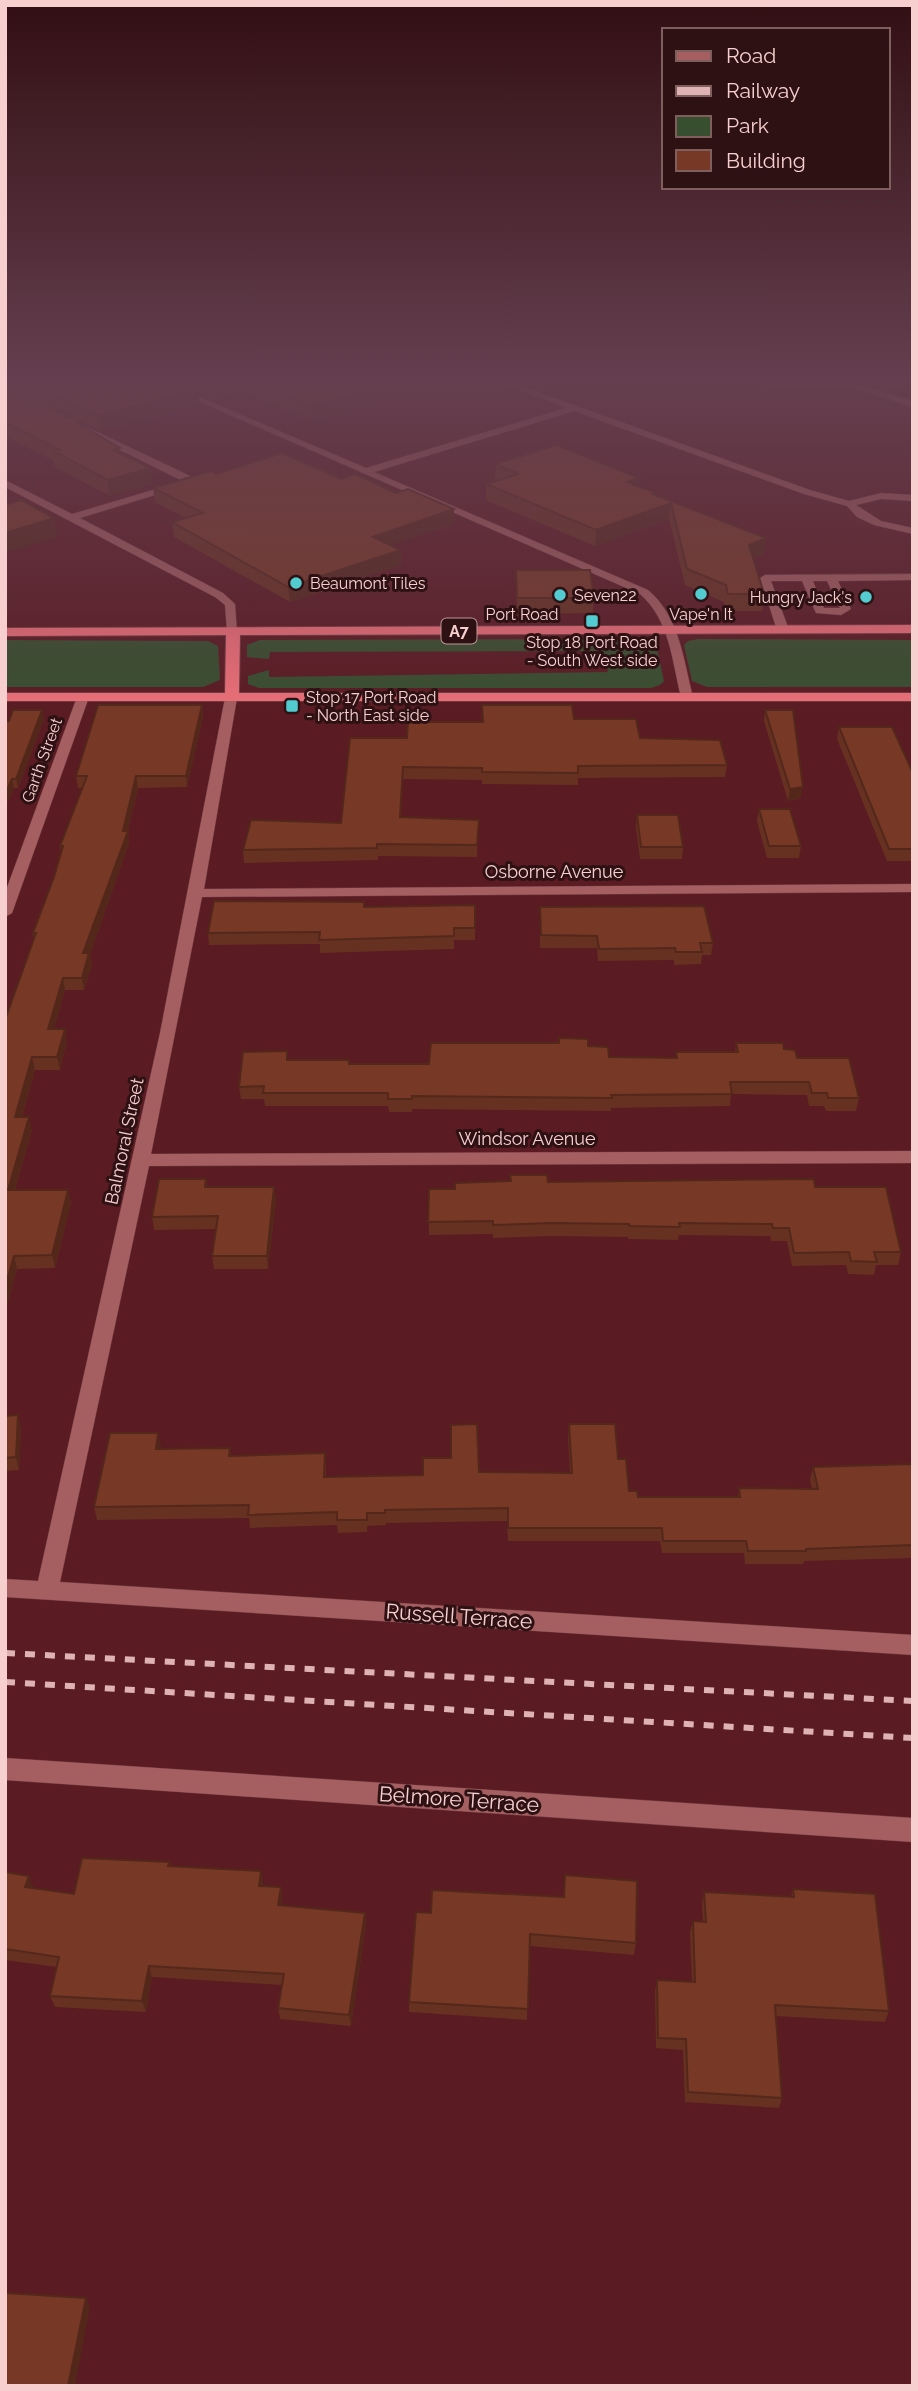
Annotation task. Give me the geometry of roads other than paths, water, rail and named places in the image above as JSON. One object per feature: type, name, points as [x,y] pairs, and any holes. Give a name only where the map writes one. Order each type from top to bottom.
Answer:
[{"type":"highway","name":"Port Road","points":[[5,632],[913,629]]},
{"type":"highway","points":[[231,698],[233,631]]},
{"type":"highway","points":[[5,697],[913,697]]},
{"type":"street","points":[[27,495],[219,594],[230,604],[233,631]]},
{"type":"street","points":[[71,518],[147,495]]},
{"type":"street","points":[[420,495],[644,592],[654,599],[661,608],[670,631],[687,697]]},
{"type":"street","points":[[816,495],[850,504],[868,498],[913,498]]},
{"type":"street","points":[[850,504],[854,510],[880,524],[909,531],[913,543]]},
{"type":"street","points":[[783,630],[765,578],[913,578]]},
{"type":"street","points":[[806,578],[820,611],[841,612],[846,609],[831,578]]},
{"type":"street","name":"Garth Street","points":[[5,914],[10,883],[83,697]]},
{"type":"street","name":"Balmoral Street","points":[[47,1590],[142,1160],[196,893],[231,698]]},
{"type":"street","name":"Osborne Avenue","points":[[196,893],[913,888]]},
{"type":"street","name":"Windsor Avenue","points":[[142,1160],[913,1157]]},
{"type":"street","name":"Russell Terrace","points":[[5,1588],[913,1645]]},
{"type":"street","name":"Belmore Terrace","points":[[5,1769],[913,1830]]},
{"type":"railway","points":[[5,1653],[913,1701]]},
{"type":"railway","points":[[5,1682],[913,1738]]},
{"type":"place","name":"Beaumont Tiles","points":[[296,583]]},
{"type":"place","name":"Vape'n It","points":[[701,594]]},
{"type":"place","name":"Seven22","points":[[560,595]]},
{"type":"place","name":"Hungry Jack's","points":[[866,597]]},
{"type":"place","name":"Stop 18 Port Road - South West side","points":[[592,621]]},
{"type":"place","name":"Stop 17 Port Road - North East side","points":[[292,706]]}]
